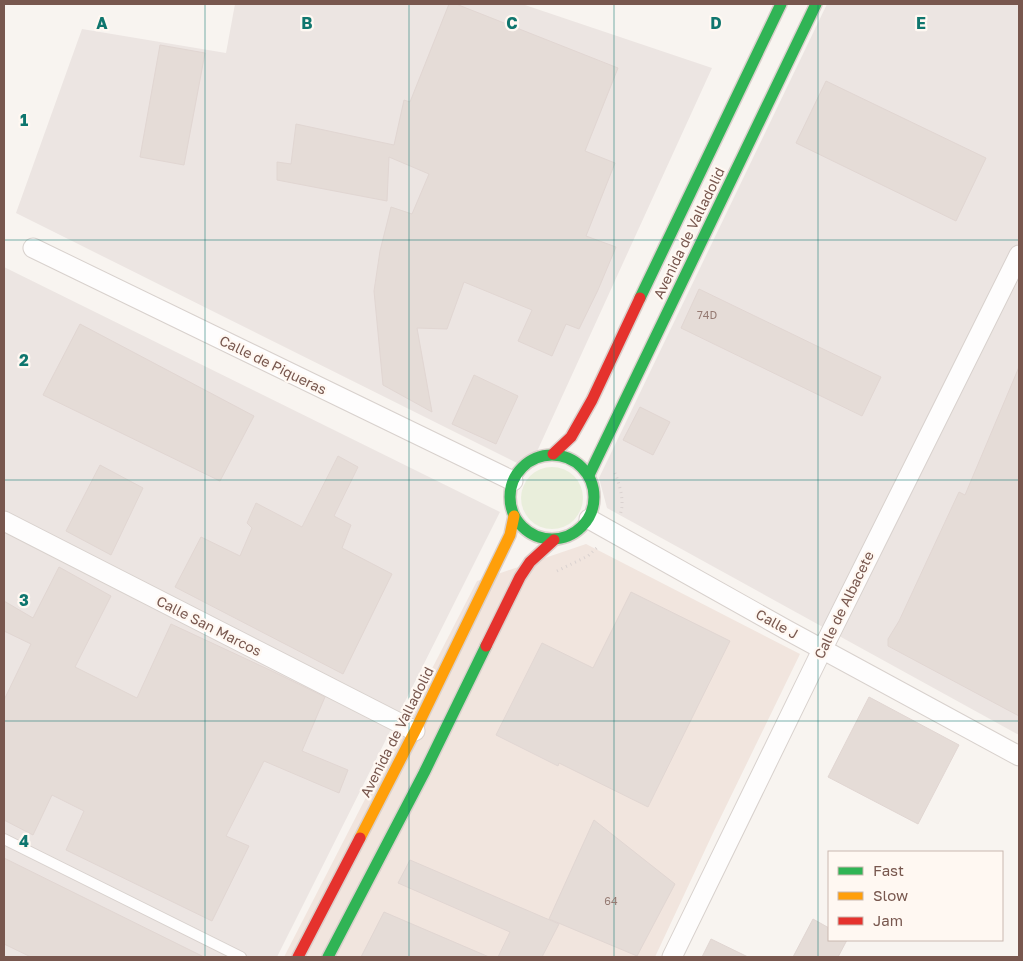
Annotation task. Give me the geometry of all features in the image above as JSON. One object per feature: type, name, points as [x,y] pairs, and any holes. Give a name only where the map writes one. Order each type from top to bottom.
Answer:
[{"type":"main road","name":"Avenida de Valladolid","points":[[298,957],[415,731],[510,534],[514,516],[510,504],[513,480],[528,461],[540,456],[553,454],[571,437],[592,400],[781,4]]},
{"type":"main road","name":"Avenida de Valladolid","points":[[589,475],[816,4]]},
{"type":"main road","points":[[514,516],[526,531],[535,536],[554,540],[574,534],[589,519],[594,508],[595,497],[589,475],[573,460],[553,454]]},
{"type":"main road","points":[[328,957],[424,773],[520,577],[530,562],[554,540]]},
{"type":"street","name":"Calle de Piqueras","points":[[33,248],[513,480]]},
{"type":"street","name":"Calle de Albacete","points":[[672,957],[1019,254]]},
{"type":"street","name":"Calle J","points":[[589,519],[785,629],[1019,756]]},
{"type":"street","name":"Calle San Marcos","points":[[4,520],[415,731]]},
{"type":"lane","points":[[4,839],[241,957]]},
{"type":"shaded area","points":[[235,4],[522,4],[712,68],[529,469],[16,213],[82,29],[226,53]]},
{"type":"shaded area","points":[[827,4],[1019,4],[1019,735],[607,508],[599,478]]},
{"type":"shaded area","points":[[4,267],[500,512],[277,957],[4,957]]},
{"type":"shaded area","points":[[586,544],[800,654],[655,957],[284,957],[477,581]]},
{"type":"green space","points":[[552,467],[564,469],[574,476],[581,486],[583,498],[581,510],[574,520],[564,527],[552,529],[540,527],[530,520],[523,510],[521,498],[523,486],[530,476],[540,469]]},
{"type":"building","points":[[449,4],[456,4],[618,68],[585,151],[615,163],[586,236],[616,247],[579,329],[566,324],[552,356],[518,341],[532,310],[464,282],[447,329],[417,328],[432,412],[383,385],[374,291],[380,251],[391,207],[412,214],[429,174],[389,157],[387,201],[277,180],[277,162],[291,164],[296,124],[394,145],[404,100],[410,102]]},
{"type":"building","points":[[160,45],[205,53],[184,165],[140,157]]},
{"type":"building","points":[[826,81],[986,158],[956,221],[796,143]]},
{"type":"building","points":[[699,289],[881,377],[862,416],[681,328]]},
{"type":"building","points":[[80,324],[254,416],[220,481],[43,395]]},
{"type":"building","points":[[1019,367],[1019,716],[888,646],[888,639],[899,621],[959,492],[965,495]]},
{"type":"building","points":[[474,375],[518,396],[496,444],[452,424]]},
{"type":"building","points":[[640,407],[670,422],[653,455],[623,440]]},
{"type":"building","points":[[338,456],[358,467],[334,516],[351,525],[342,548],[392,574],[343,674],[175,587],[201,537],[240,556],[252,528],[247,523],[256,503],[302,527]]},
{"type":"building","points":[[100,465],[143,488],[111,555],[66,531]]},
{"type":"building","points":[[59,567],[111,596],[75,667],[137,698],[171,624],[325,697],[302,751],[348,770],[339,793],[264,761],[226,836],[249,846],[212,921],[66,850],[84,811],[52,795],[33,835],[4,820],[4,700],[31,644],[4,631],[4,601],[33,618]]},
{"type":"building","points":[[631,592],[730,641],[648,807],[559,763],[558,766],[496,735],[542,643],[593,668]]},
{"type":"building","points":[[869,697],[959,745],[918,824],[828,777]]},
{"type":"building","points":[[594,820],[675,884],[637,956],[549,919]]},
{"type":"building","points":[[4,858],[204,957],[31,957],[4,944]]},
{"type":"building","points":[[410,860],[559,924],[542,957],[498,957],[510,932],[398,883]]},
{"type":"building","points":[[384,912],[489,957],[361,957]]},
{"type":"building","points":[[813,919],[828,927],[828,941],[846,941],[838,957],[793,957]]},
{"type":"building","points":[[711,939],[748,957],[702,957]]},
{"type":"traffic: fast","points":[[640,298],[781,4]]},
{"type":"traffic: fast","points":[[589,475],[816,4]]},
{"type":"traffic: fast","points":[[544,455],[560,455],[576,462],[587,473],[594,489],[594,497],[591,513],[582,527],[576,532],[560,539],[544,539],[528,532],[517,521],[510,505],[510,489],[517,473],[528,462],[544,455]]},
{"type":"traffic: fast","points":[[328,957],[424,773],[486,646]]},
{"type":"traffic: slow","points":[[360,838],[415,731],[510,535],[514,516]]},
{"type":"traffic: jam","points":[[553,454],[571,437],[592,400],[640,298]]},
{"type":"traffic: jam","points":[[486,646],[520,577],[530,562],[554,540]]},
{"type":"traffic: jam","points":[[298,957],[360,838]]}]
